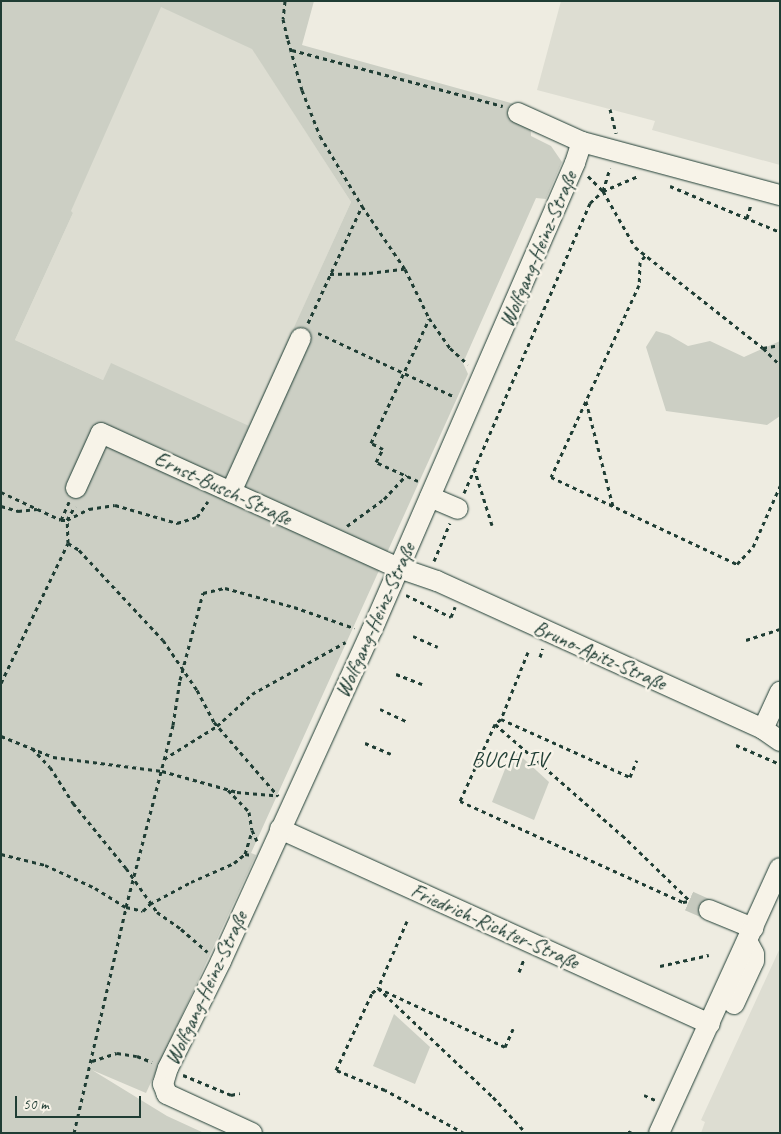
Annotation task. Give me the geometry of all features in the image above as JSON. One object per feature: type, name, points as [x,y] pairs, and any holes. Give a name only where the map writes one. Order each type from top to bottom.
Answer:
[{"type":"street","points":[[518,113],[582,142],[780,195]]},
{"type":"street","name":"Wolfgang-Heinz-Straße","points":[[252,1133],[167,1094],[163,1084],[168,1068],[221,961],[280,829],[283,799],[372,630],[575,163],[582,142]]},
{"type":"street","points":[[231,492],[304,333]]},
{"type":"street","name":"Ernst-Busch-Straße","points":[[76,488],[101,433],[399,568]]},
{"type":"street","points":[[432,492],[458,509]]},
{"type":"street","name":"Bruno-Apitz-Straße","points":[[399,568],[428,577],[763,728]]},
{"type":"street","points":[[780,692],[763,728],[780,741]]},
{"type":"street","name":"Friedrich-Richter-Straße","points":[[280,829],[706,1032]]},
{"type":"street","points":[[659,1133],[706,1032],[718,1035],[754,961],[750,935],[780,868]]},
{"type":"street","points":[[709,910],[750,935]]},
{"type":"path","points":[[285,1],[283,19],[302,90],[320,136],[362,206],[404,269],[429,318],[450,348],[473,368]]},
{"type":"path","points":[[292,49],[429,85],[503,106],[518,113]]},
{"type":"path","points":[[610,109],[618,141]]},
{"type":"path","points":[[575,163],[603,192],[635,247],[763,348],[780,365]]},
{"type":"path","points":[[428,577],[474,467],[590,203],[603,192],[638,176],[646,178]]},
{"type":"path","points":[[663,184],[780,232]]},
{"type":"path","points":[[362,206],[304,333],[404,373],[471,404]]},
{"type":"path","points":[[645,256],[640,262],[639,285],[551,477],[737,564],[753,547],[780,486]]},
{"type":"path","points":[[330,274],[370,273],[404,269]]},
{"type":"path","points":[[429,318],[371,443],[383,449],[376,462],[406,475],[432,492]]},
{"type":"path","points":[[763,348],[780,345]]},
{"type":"path","points":[[586,400],[613,506]]},
{"type":"path","points":[[474,467],[492,525]]},
{"type":"path","points":[[344,528],[384,499],[406,475]]},
{"type":"path","points":[[1,492],[60,520],[67,520],[89,509],[115,506],[177,523],[197,517],[211,496],[231,492]]},
{"type":"path","points":[[1,506],[18,511],[37,509]]},
{"type":"path","points":[[1,683],[68,543],[67,520]]},
{"type":"path","points":[[68,543],[79,550],[163,640],[197,690],[217,726],[283,799]]},
{"type":"path","points":[[74,1133],[132,880],[173,724],[182,670],[203,594],[225,588],[294,606],[352,627],[372,630]]},
{"type":"path","points":[[746,640],[780,629]]},
{"type":"path","points":[[164,759],[217,726],[252,694],[340,645],[372,630]]},
{"type":"path","points":[[412,636],[438,647]]},
{"type":"path","points":[[495,724],[622,835],[689,901],[683,902],[460,801],[495,724],[501,718],[528,652]]},
{"type":"path","points":[[396,674],[422,684]]},
{"type":"path","points":[[380,709],[406,720]]},
{"type":"path","points":[[501,718],[630,777],[637,760]]},
{"type":"path","points":[[1,736],[53,757],[162,771],[237,792],[283,799]]},
{"type":"path","points":[[365,743],[391,754]]},
{"type":"path","points":[[736,745],[780,764]]},
{"type":"path","points":[[32,748],[50,767],[73,803],[126,868],[132,880],[156,912],[221,961]]},
{"type":"path","points":[[1,854],[45,865],[94,888],[126,907],[143,911],[150,904],[191,882],[234,863],[245,854],[252,830],[250,812],[228,789]]},
{"type":"path","points":[[252,830],[267,857]]},
{"type":"path","points":[[245,854],[267,857]]},
{"type":"path","points":[[407,921],[378,988],[372,993],[336,1070],[385,1090],[464,1133]]},
{"type":"path","points":[[660,966],[710,955]]},
{"type":"path","points":[[378,988],[505,1047],[514,1029]]},
{"type":"path","points":[[378,988],[492,1096],[526,1133]]},
{"type":"path","points":[[91,1062],[117,1052],[137,1056],[231,1095],[240,1093]]},
{"type":"shaded area","points":[[1,1],[314,1],[302,45],[511,103],[530,111],[531,136],[551,146],[562,162],[546,199],[536,198],[463,363],[468,374],[251,853],[256,855],[146,1093],[92,1070],[167,1116],[204,1133],[1,1133]],"holes":[[[161,7],[252,49],[351,202],[249,426],[111,363],[103,380],[15,340],[73,213],[71,211]]]},
{"type":"shaded area","points":[[561,1],[780,1],[780,165],[652,130],[655,121],[537,90]]},
{"type":"shaded area","points":[[158,5],[252,48],[351,202],[249,427],[111,364],[103,380],[15,340],[73,213],[63,208]]},
{"type":"shaded area","points":[[656,331],[669,335],[688,346],[710,341],[744,357],[780,341],[780,416],[767,425],[666,411],[646,347]]},
{"type":"shaded area","points":[[513,749],[549,782],[534,820],[492,802]]},
{"type":"shaded area","points":[[780,948],[780,1133],[701,1133],[705,1122],[701,1120]]},
{"type":"shaded area","points":[[394,1014],[430,1047],[415,1084],[373,1066]]},
{"type":"tunnel","points":[[689,901],[709,910]]},
{"type":"district","name":"BUCH IV","points":[[510,760]]}]
